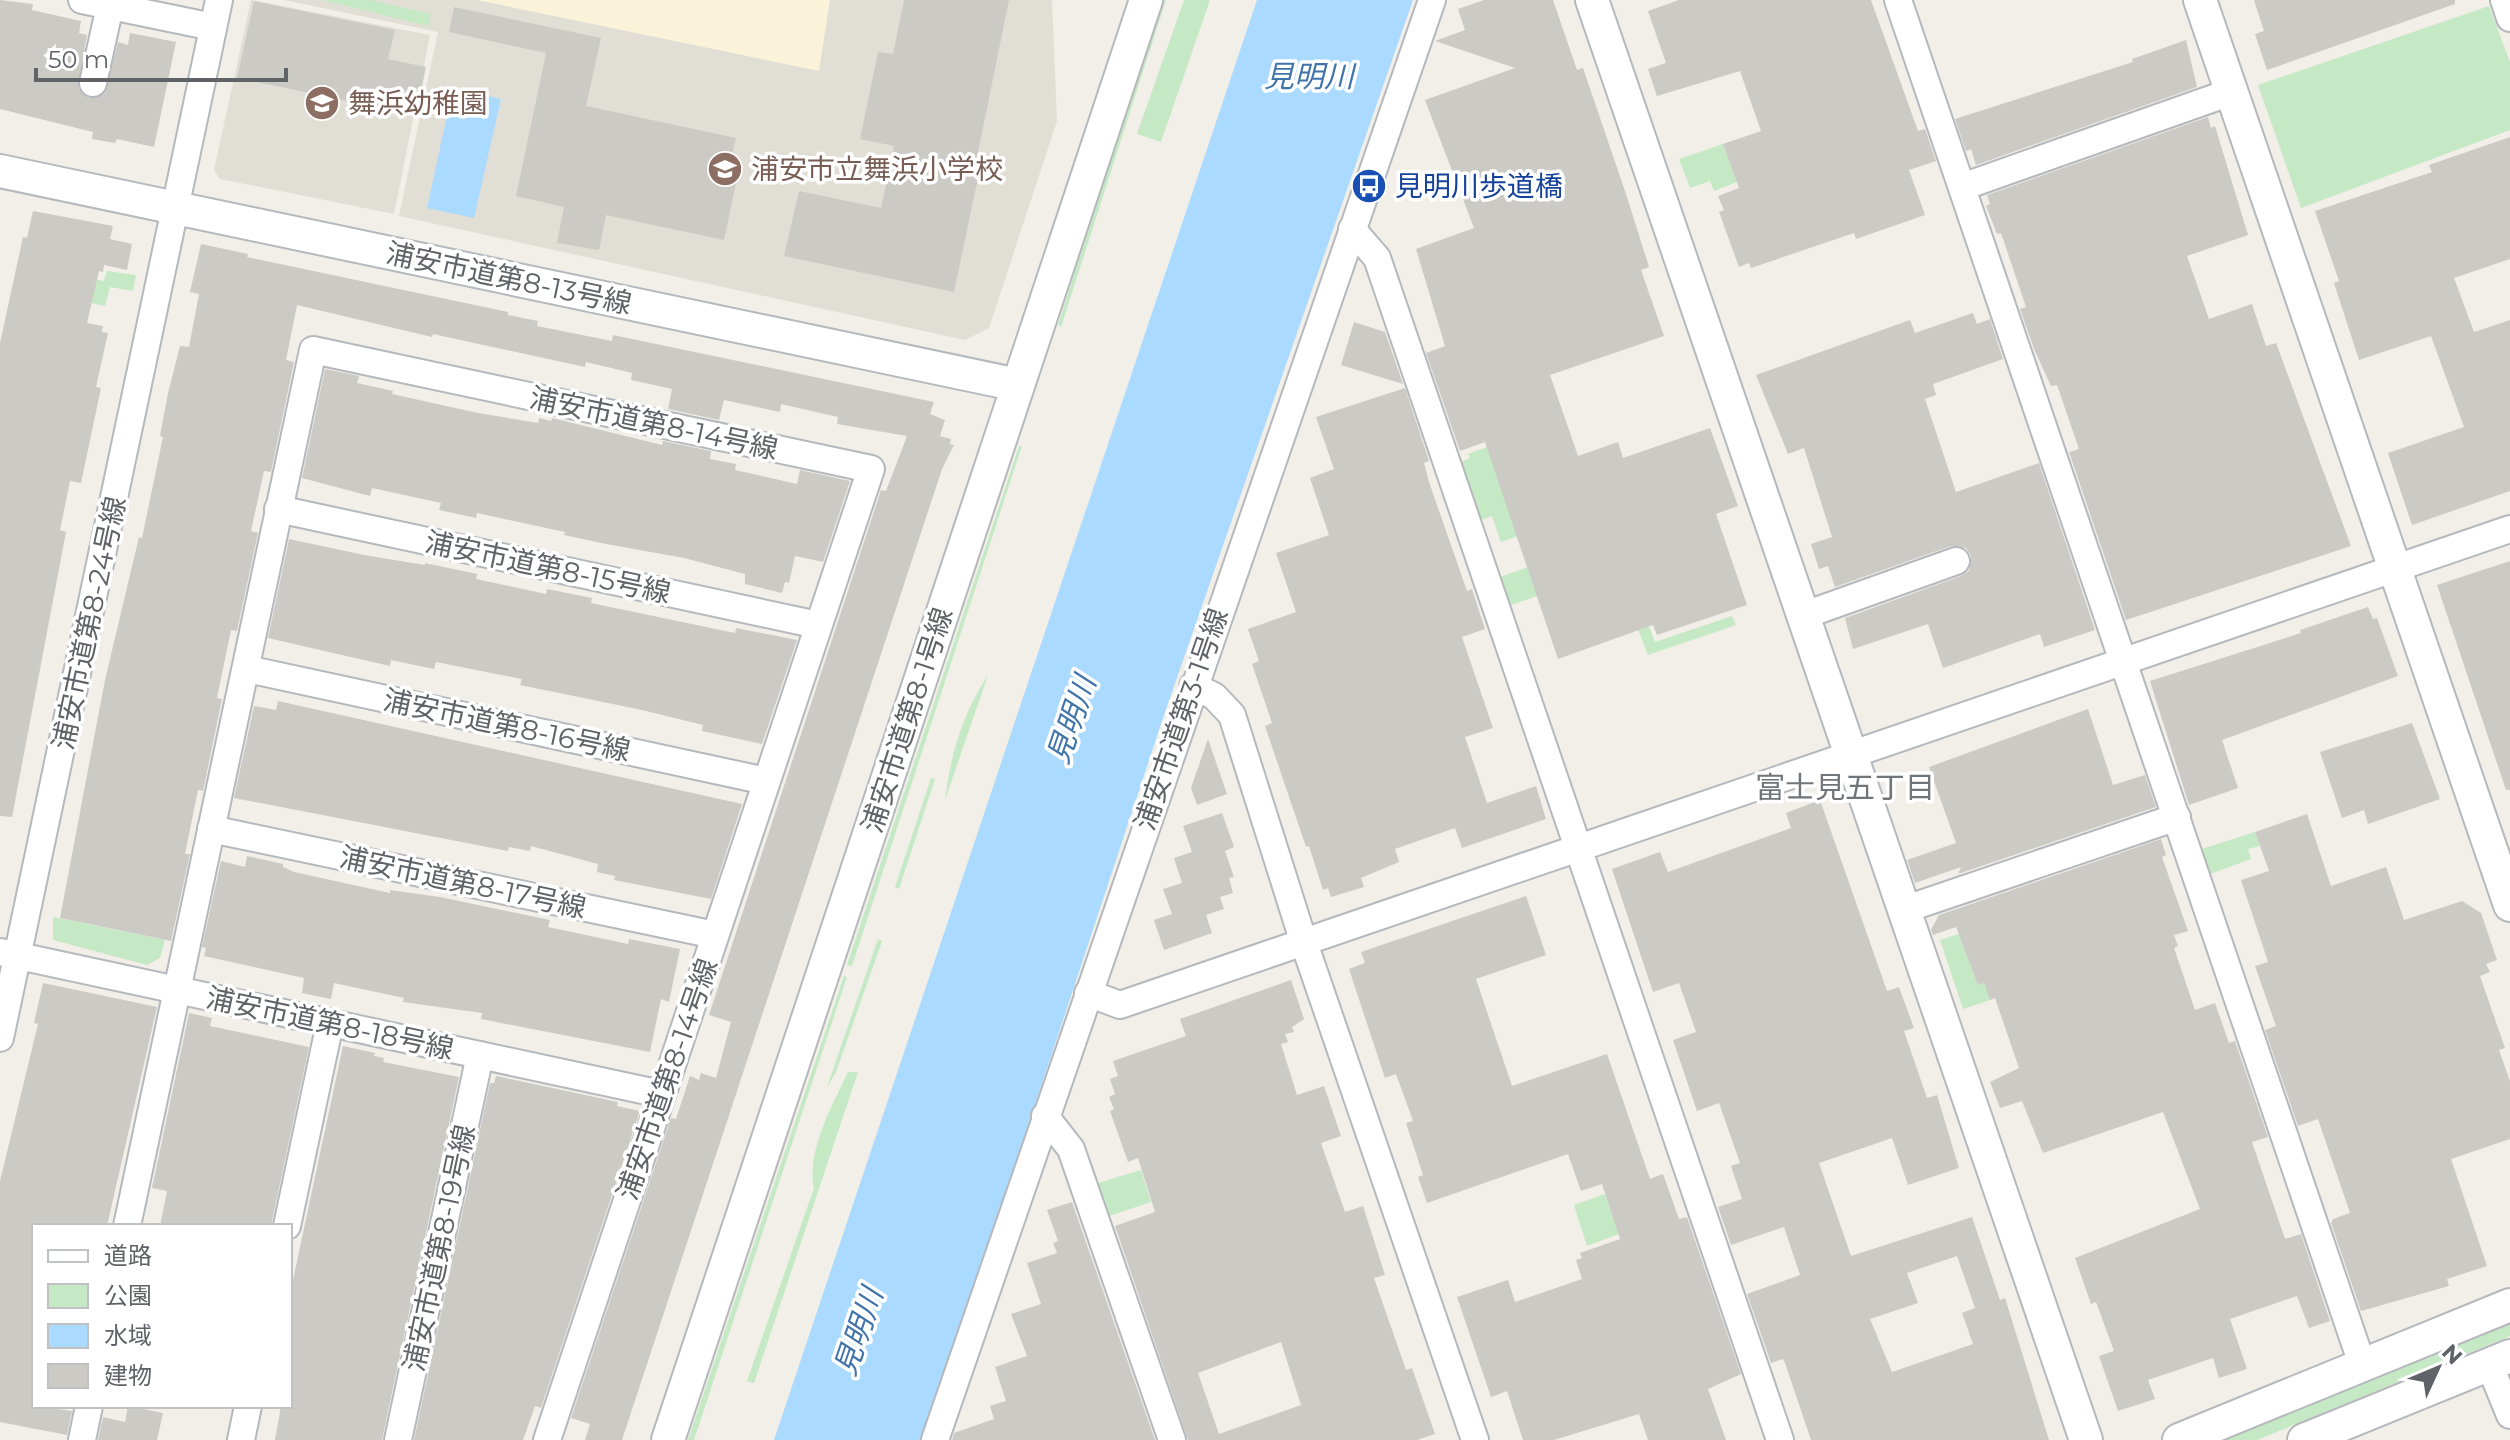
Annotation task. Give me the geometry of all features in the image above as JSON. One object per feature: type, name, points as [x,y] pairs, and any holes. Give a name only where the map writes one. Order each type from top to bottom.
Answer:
[{"type":"street","points":[[82,0],[213,27]]},
{"type":"street","name":"浦安市道第8-24号線","points":[[0,1038],[9,954],[178,208],[219,0]]},
{"type":"street","name":"浦安市道第8-1号線","points":[[668,1440],[1146,0]]},
{"type":"street","name":"浦安市道第3-1号線","points":[[935,1440],[1432,0]]},
{"type":"street","points":[[1592,0],[2086,1440]]},
{"type":"street","points":[[1898,0],[2363,1367]]},
{"type":"street","points":[[2200,0],[2510,905]]},
{"type":"street","points":[[2504,0],[2510,18]]},
{"type":"street","points":[[93,83],[110,6]]},
{"type":"street","points":[[1962,187],[2231,92]]},
{"type":"street","name":"浦安市道第8-13号線","points":[[0,171],[1018,385]]},
{"type":"street","points":[[1352,229],[1377,258],[1780,1440]]},
{"type":"street","name":"浦安市道第8-14号線","points":[[127,1224],[313,350],[871,469],[547,1440]]},
{"type":"street","name":"浦安市道第8-15号線","points":[[278,509],[818,625]]},
{"type":"street","points":[[1088,993],[1120,1005],[2510,529]]},
{"type":"street","points":[[1802,616],[1956,561]]},
{"type":"street","name":"浦安市道第8-16号線","points":[[247,669],[766,781]]},
{"type":"street","points":[[1193,686],[1214,696],[1232,715],[1303,940],[1475,1440]]},
{"type":"street","points":[[1903,910],[2177,817]]},
{"type":"street","name":"浦安市道第8-17号線","points":[[211,829],[715,935]]},
{"type":"street","name":"浦安市道第8-18号線","points":[[9,954],[661,1094]]},
{"type":"street","points":[[287,1224],[330,1023]]},
{"type":"street","name":"浦安市道第8-19号線","points":[[398,1440],[480,1055]]},
{"type":"street","points":[[1045,1116],[1071,1149],[1172,1440]]},
{"type":"street","points":[[2179,1440],[2510,1305]]},
{"type":"street","points":[[2304,1440],[2500,1360],[2510,1415]]},
{"type":"street","points":[[82,1440],[89,1408]]},
{"type":"street","points":[[241,1440],[248,1408]]},
{"type":"shaded area","name":"舞浜幼稚園","points":[[251,0],[430,35],[394,214],[220,179],[214,170]]},
{"type":"shaded area","name":"浦安市立舞浜小学校","points":[[284,0],[1052,0],[1057,121],[989,328],[965,340],[399,216],[438,32]]},
{"type":"green space","points":[[322,0],[370,0],[431,14],[428,26]]},
{"type":"green space","points":[[1161,0],[1166,0],[1061,327],[1058,325]]},
{"type":"green space","points":[[1184,0],[1210,0],[1161,142],[1137,134]]},
{"type":"green space","points":[[2489,6],[2510,62],[2510,130],[2301,208],[2258,85]]},
{"type":"green space","points":[[1723,144],[1737,182],[1714,191],[1710,181],[1690,188],[1679,159]]},
{"type":"green space","points":[[107,271],[136,275],[133,291],[110,287],[105,306],[72,299],[76,275],[104,281]]},
{"type":"green space","points":[[1019,446],[1022,446],[852,966],[847,965]]},
{"type":"green space","points":[[1487,447],[1518,536],[1501,542],[1492,516],[1481,520],[1461,462],[1470,458],[1468,454]]},
{"type":"green space","points":[[1528,567],[1537,596],[1511,605],[1500,577]]},
{"type":"green space","points":[[1639,601],[1655,642],[1732,616],[1736,625],[1648,655],[1628,604]]},
{"type":"green space","points":[[988,675],[945,800],[959,735]]},
{"type":"green space","points":[[931,778],[935,779],[899,889],[895,887]]},
{"type":"green space","points":[[2255,832],[2260,846],[2248,849],[2251,859],[2210,874],[2202,849]]},
{"type":"green space","points":[[53,917],[165,940],[160,958],[147,965],[53,940]]},
{"type":"green space","points":[[1959,934],[1978,985],[1984,983],[1990,1000],[1963,1009],[1940,940]]},
{"type":"green space","points":[[878,939],[882,941],[836,1072],[827,1087]]},
{"type":"green space","points":[[844,976],[847,977],[694,1440],[688,1440]]},
{"type":"green space","points":[[848,1072],[858,1072],[754,1383],[747,1381],[814,1188],[817,1144]]},
{"type":"green space","points":[[1141,1170],[1151,1202],[1109,1216],[1098,1183]]},
{"type":"green space","points":[[1605,1194],[1619,1234],[1587,1246],[1574,1205]]},
{"type":"green space","points":[[2510,1322],[2510,1336],[2257,1440],[2222,1440]]},
{"type":"sand","points":[[477,0],[830,0],[819,71]]},
{"type":"water","name":"見明川","points":[[1257,0],[1413,0],[1164,715],[924,1440],[774,1440]]},
{"type":"water","points":[[453,88],[501,99],[474,218],[427,208]]},
{"type":"building","points":[[0,0],[33,4],[32,10],[81,21],[79,33],[87,35],[78,87],[89,98],[105,93],[118,42],[128,45],[130,33],[176,42],[154,147],[117,139],[115,143],[92,139],[93,132],[0,109]]},
{"type":"building","points":[[904,0],[1009,0],[975,167],[980,168],[954,292],[784,256],[799,191],[881,208],[894,146],[860,139],[878,52],[893,54]]},
{"type":"building","points":[[1484,0],[1553,0],[1577,70],[1583,68],[1627,197],[1649,267],[1641,270],[1664,336],[1550,375],[1578,456],[1618,442],[1623,458],[1710,428],[1738,506],[1716,514],[1747,605],[1657,635],[1653,625],[1558,659],[1485,442],[1460,451],[1426,353],[1445,346],[1416,249],[1474,228],[1425,100],[1515,68],[1435,41],[1465,30],[1458,9]]},
{"type":"building","points":[[1679,0],[1871,0],[1918,131],[1925,129],[1936,161],[1909,170],[1925,215],[1856,239],[1854,233],[1751,268],[1749,263],[1739,267],[1719,212],[1724,210],[1718,196],[1739,188],[1723,144],[1761,131],[1740,71],[1657,96],[1648,69],[1666,63],[1648,11]]},
{"type":"building","points":[[2254,0],[2455,0],[2455,4],[2267,70],[2255,34],[2264,31]]},
{"type":"building","points":[[254,1],[395,30],[388,59],[426,67],[416,115],[237,78]]},
{"type":"building","points":[[454,7],[601,38],[586,106],[736,138],[726,181],[736,183],[724,240],[606,215],[599,250],[557,243],[564,207],[516,196],[546,53],[449,32]]},
{"type":"building","points":[[2186,40],[2197,87],[1976,165],[1971,149],[1966,151],[1955,119],[2133,62],[2132,59]]},
{"type":"building","points":[[2208,117],[2211,128],[2215,126],[2248,235],[2187,256],[2209,319],[2252,304],[2266,346],[2276,343],[2351,546],[2126,620],[2069,452],[2079,449],[2057,385],[2051,386],[2034,349],[2020,309],[2026,307],[2001,233],[1997,234],[1986,206],[1990,204],[1987,195]]},
{"type":"building","points":[[2510,137],[2510,259],[2454,278],[2474,332],[2510,320],[2510,491],[2412,525],[2388,453],[2464,427],[2431,336],[2359,360],[2334,283],[2339,281],[2315,211],[2432,172],[2429,165]]},
{"type":"building","points":[[33,211],[113,226],[110,239],[132,244],[127,270],[104,265],[103,272],[99,271],[87,323],[103,326],[102,332],[108,333],[96,387],[101,388],[81,483],[70,481],[60,530],[66,532],[12,817],[0,816],[0,343],[23,237],[27,238]]},
{"type":"building","points":[[201,244],[248,254],[247,257],[508,312],[508,315],[538,321],[537,326],[612,341],[613,335],[934,402],[930,414],[945,420],[940,436],[951,439],[950,444],[954,445],[942,469],[622,1440],[585,1440],[590,1424],[571,1418],[671,1118],[676,1119],[690,1076],[699,1080],[701,1073],[716,1078],[731,1022],[709,1015],[881,490],[886,491],[907,436],[837,424],[838,417],[781,404],[780,412],[724,400],[719,420],[668,409],[672,389],[631,380],[632,373],[586,362],[585,367],[433,334],[432,337],[297,305],[286,360],[294,362],[271,472],[264,471],[251,531],[258,533],[237,631],[231,630],[217,698],[222,699],[203,791],[198,790],[185,854],[190,854],[171,941],[60,918],[105,680],[139,537],[142,538],[163,437],[160,436],[168,393],[180,346],[189,347],[199,294],[190,292]]},
{"type":"building","points":[[1973,313],[1977,324],[1990,319],[2003,359],[1933,384],[1936,395],[1925,399],[1956,492],[2039,463],[2095,630],[2044,647],[2040,634],[1943,668],[1928,624],[1853,649],[1845,618],[1961,576],[1969,571],[1971,556],[1966,548],[1951,546],[1835,587],[1828,566],[1819,569],[1811,544],[1832,537],[1804,448],[1788,454],[1756,375],[1910,320],[1915,333]]},
{"type":"building","points":[[1354,322],[1385,332],[1403,384],[1341,365]]},
{"type":"building","points":[[325,369],[359,376],[357,383],[393,391],[392,394],[478,413],[538,423],[539,418],[551,421],[552,418],[662,445],[663,441],[711,451],[710,459],[736,464],[735,470],[797,484],[800,470],[850,481],[823,562],[795,556],[789,583],[785,582],[782,593],[745,584],[745,574],[684,558],[564,535],[565,532],[477,513],[476,518],[439,510],[441,503],[372,488],[370,496],[302,478]]},
{"type":"building","points":[[1405,388],[1429,461],[1424,463],[1429,482],[1467,591],[1472,589],[1485,629],[1462,637],[1493,728],[1465,737],[1487,803],[1536,786],[1546,819],[1462,848],[1455,828],[1395,849],[1399,862],[1361,878],[1364,887],[1331,897],[1328,888],[1323,890],[1309,846],[1306,847],[1265,726],[1272,723],[1252,664],[1259,661],[1248,629],[1296,612],[1276,553],[1329,535],[1310,478],[1334,469],[1316,417]]},
{"type":"building","points":[[289,539],[477,574],[476,579],[546,594],[547,589],[592,598],[591,603],[735,633],[736,628],[797,640],[762,744],[702,731],[703,725],[642,710],[520,685],[522,679],[436,662],[434,669],[391,660],[390,666],[268,638]]},
{"type":"building","points":[[2510,561],[2510,790],[2506,790],[2437,585]]},
{"type":"building","points":[[2368,607],[2373,619],[2377,618],[2398,676],[2222,740],[2238,788],[2189,805],[2150,681],[2301,633],[2300,630]]},
{"type":"building","points":[[278,701],[742,804],[711,899],[614,880],[615,876],[597,872],[598,864],[531,846],[530,851],[509,847],[508,851],[234,798],[254,706],[276,710]]},
{"type":"building","points":[[2088,709],[2113,785],[2145,775],[2156,807],[1958,874],[1961,867],[1915,883],[1907,860],[1956,843],[1929,767]]},
{"type":"building","points":[[2412,723],[2440,799],[2368,824],[2364,810],[2342,818],[2320,752]]},
{"type":"building","points":[[1208,739],[1227,794],[1197,805],[1191,788]]},
{"type":"building","points":[[1820,800],[1887,991],[1899,987],[1914,1028],[1904,1031],[1927,1098],[1937,1095],[1959,1168],[1908,1185],[1892,1138],[1819,1163],[1851,1256],[1972,1217],[2000,1300],[2005,1298],[2049,1440],[1811,1440],[1783,1359],[1771,1363],[1747,1294],[1800,1275],[1784,1227],[1731,1245],[1718,1207],[1742,1199],[1731,1166],[1740,1163],[1719,1103],[1697,1111],[1673,1040],[1696,1032],[1679,983],[1653,992],[1612,869],[1660,852],[1668,872],[1791,828],[1786,813]],"holes":[[[1957,1256],[1975,1308],[1962,1313],[1973,1344],[1892,1372],[1870,1319],[1918,1303],[1907,1273]]]},
{"type":"building","points":[[1222,813],[1234,847],[1225,851],[1234,877],[1229,878],[1233,893],[1220,897],[1224,909],[1206,915],[1212,933],[1164,950],[1154,920],[1172,914],[1163,889],[1182,883],[1174,858],[1192,852],[1183,826]]},
{"type":"building","points":[[2307,814],[2331,886],[2386,867],[2404,920],[2462,901],[2481,913],[2497,960],[2486,964],[2490,972],[2480,976],[2505,1048],[2499,1050],[2510,1081],[2510,1139],[2451,1159],[2487,1266],[2447,1279],[2449,1286],[2361,1311],[2331,1223],[2333,1219],[2350,1213],[2318,1119],[2298,1126],[2265,1030],[2276,1026],[2255,966],[2268,962],[2241,880],[2269,871],[2255,832]]},
{"type":"building","points":[[2161,839],[2166,855],[2162,857],[2188,931],[2174,935],[2178,946],[2174,948],[2195,1010],[2215,1003],[2229,1043],[2235,1041],[2268,1137],[2252,1142],[2285,1239],[2301,1234],[2330,1321],[2309,1328],[2297,1296],[2230,1319],[2247,1369],[2219,1378],[2213,1358],[2148,1380],[2155,1399],[2118,1411],[2099,1356],[2114,1351],[2096,1302],[2091,1304],[2075,1258],[2200,1209],[2163,1112],[2043,1153],[2022,1101],[2000,1108],[1990,1082],[2019,1068],[1995,998],[1990,1000],[1984,983],[1978,985],[1956,927],[1933,935],[1931,930],[1939,915]]},
{"type":"building","points":[[247,856],[283,864],[283,867],[294,872],[390,893],[390,890],[440,897],[550,920],[548,927],[628,944],[629,939],[680,949],[669,1002],[661,999],[650,1052],[481,1019],[482,1013],[403,1002],[404,998],[334,983],[331,999],[302,993],[304,978],[204,956],[206,948],[202,947],[221,861],[245,867]]},
{"type":"building","points":[[1526,896],[1546,955],[1476,979],[1512,1086],[1607,1054],[1650,1179],[1663,1174],[1679,1219],[1687,1217],[1741,1374],[1708,1389],[1726,1440],[1648,1440],[1639,1414],[1554,1440],[1523,1440],[1507,1391],[1491,1397],[1457,1297],[1508,1280],[1515,1302],[1582,1279],[1576,1260],[1582,1258],[1580,1253],[1620,1239],[1602,1184],[1581,1191],[1568,1154],[1427,1203],[1418,1177],[1423,1175],[1406,1123],[1413,1121],[1396,1074],[1385,1078],[1349,969],[1365,963],[1361,952]]},
{"type":"building","points":[[1291,980],[1304,1019],[1292,1027],[1294,1032],[1285,1034],[1288,1042],[1281,1044],[1297,1095],[1324,1086],[1341,1136],[1321,1143],[1345,1212],[1363,1206],[1385,1275],[1374,1278],[1406,1370],[1412,1368],[1435,1434],[1417,1440],[1188,1440],[1115,1226],[1155,1212],[1138,1158],[1128,1162],[1110,1111],[1114,1109],[1109,1097],[1115,1094],[1110,1079],[1118,1076],[1113,1061],[1186,1036],[1180,1019]],"holes":[[[1281,1342],[1301,1405],[1219,1434],[1198,1373]]]},
{"type":"building","points":[[43,983],[157,1007],[107,1224],[32,1224],[32,1408],[72,1411],[67,1435],[0,1422],[0,1181],[38,1024],[34,1023]]},
{"type":"building","points":[[189,1013],[212,1018],[210,1026],[309,1047],[271,1224],[160,1224],[167,1191],[152,1188]]},
{"type":"building","points":[[343,1046],[375,1053],[374,1056],[384,1058],[383,1062],[459,1077],[382,1440],[275,1440],[281,1408],[292,1408],[292,1285]]},
{"type":"building","points":[[496,1076],[618,1102],[617,1106],[640,1111],[541,1408],[535,1406],[523,1440],[414,1440],[490,1083],[494,1083]]},
{"type":"building","points":[[1072,1202],[1155,1440],[952,1440],[954,1433],[994,1419],[990,1406],[1006,1401],[995,1367],[1027,1356],[1011,1314],[1041,1304],[1027,1263],[1057,1253],[1053,1243],[1058,1241],[1047,1210]]},
{"type":"building","points":[[128,1408],[163,1413],[157,1440],[98,1440],[103,1417],[125,1422]]},
{"type":"place","name":"舞浜幼稚園","points":[[322,103]]},
{"type":"place","name":"浦安市立舞浜小学校","points":[[725,169]]},
{"type":"place","name":"見明川歩道橋","points":[[1369,186]]},
{"type":"district","name":"富士見五丁目","points":[[1845,788]]}]
